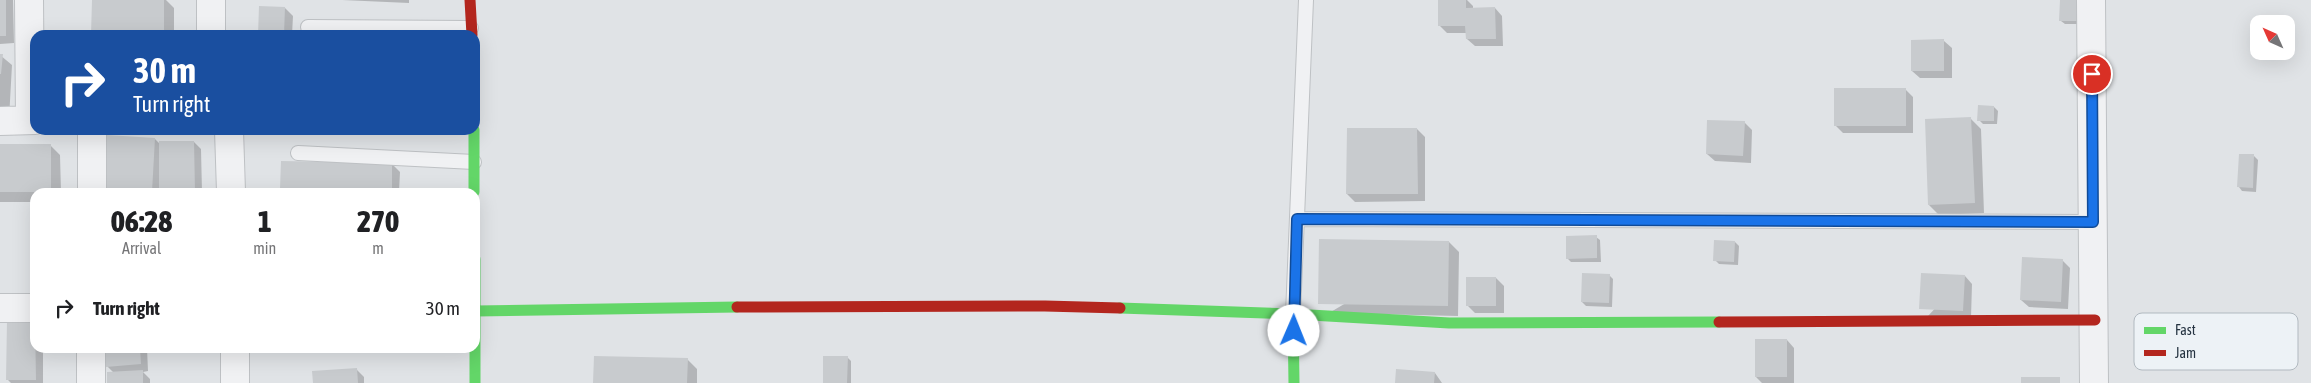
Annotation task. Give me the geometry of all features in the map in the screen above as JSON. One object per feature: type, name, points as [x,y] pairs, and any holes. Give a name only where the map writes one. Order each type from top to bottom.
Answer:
[{"type":"street","points":[[29,0],[30,30]]},
{"type":"street","points":[[211,0],[211,30]]},
{"type":"street","points":[[470,0],[471,30]]},
{"type":"street","points":[[2091,0],[2094,383]]},
{"type":"street","points":[[0,121],[30,120]]},
{"type":"street","points":[[92,135],[92,188]]},
{"type":"street","points":[[229,135],[231,188]]},
{"type":"street","points":[[474,135],[474,188]]},
{"type":"street","points":[[480,311],[822,306],[1045,306],[1294,314],[1449,323],[2095,320]]},
{"type":"street","points":[[0,308],[30,308]]},
{"type":"street","points":[[1294,314],[1294,383]]},
{"type":"street","points":[[90,383],[91,353]]},
{"type":"street","points":[[234,353],[236,383]]},
{"type":"street","points":[[475,353],[475,383]]},
{"type":"lane","points":[[1294,314],[1306,0]]},
{"type":"lane","points":[[308,27],[406,30]]},
{"type":"lane","points":[[298,152],[474,162]]},
{"type":"lane","points":[[1297,219],[2093,222]]},
{"type":"building","points":[[0,0],[6,0],[6,36],[0,36]]},
{"type":"building","points":[[92,0],[164,0],[164,30],[91,30]]},
{"type":"building","points":[[1438,0],[1466,0],[1466,8],[1495,7],[1496,39],[1466,39],[1465,26],[1438,26]]},
{"type":"building","points":[[2060,0],[2078,0],[2078,21],[2059,21]]},
{"type":"building","points":[[259,6],[285,7],[284,30],[258,30]]},
{"type":"building","points":[[1944,39],[1944,71],[1911,71],[1911,40]]},
{"type":"building","points":[[0,54],[3,54],[1,74],[0,74]]},
{"type":"building","points":[[1834,88],[1906,88],[1906,126],[1834,126]]},
{"type":"building","points":[[1978,105],[1994,106],[1994,121],[1977,121]]},
{"type":"building","points":[[1971,117],[1975,203],[1928,205],[1925,119]]},
{"type":"building","points":[[1707,120],[1745,121],[1743,156],[1706,154]]},
{"type":"building","points":[[1347,128],[1417,128],[1418,194],[1346,194]]},
{"type":"building","points":[[107,135],[155,138],[152,188],[103,188]]},
{"type":"building","points":[[159,141],[194,141],[195,188],[159,188]]},
{"type":"building","points":[[0,144],[51,144],[51,188],[30,188],[30,192],[0,192]]},
{"type":"building","points":[[2239,154],[2254,154],[2253,188],[2237,187]]},
{"type":"building","points":[[281,161],[392,163],[392,188],[280,188]]},
{"type":"building","points":[[1597,235],[1597,258],[1566,259],[1566,236]]},
{"type":"building","points":[[1319,239],[1449,241],[1448,306],[1318,304]]},
{"type":"building","points":[[1714,240],[1735,241],[1734,262],[1713,261]]},
{"type":"building","points":[[2022,257],[2063,259],[2061,302],[2020,300]]},
{"type":"building","points":[[1582,273],[1610,274],[1609,303],[1581,302]]},
{"type":"building","points":[[1921,273],[1965,275],[1963,311],[1919,309]]},
{"type":"building","points":[[1466,277],[1496,277],[1496,306],[1466,306]]},
{"type":"building","points":[[7,320],[30,320],[30,353],[36,353],[36,380],[6,380]]},
{"type":"building","points":[[1755,339],[1787,339],[1787,377],[1755,377]]},
{"type":"building","points":[[105,353],[140,353],[141,364],[106,367]]},
{"type":"building","points":[[594,356],[688,358],[687,383],[593,383]]},
{"type":"building","points":[[823,356],[848,356],[847,383],[823,383]]},
{"type":"building","points":[[357,368],[358,383],[313,383],[312,371]]},
{"type":"building","points":[[1396,369],[1435,372],[1434,383],[1395,383]]},
{"type":"building","points":[[143,370],[143,383],[107,383],[107,372]]},
{"type":"building","points":[[2021,377],[2060,377],[2060,383],[2021,383]]},
{"type":"traffic: fast","points":[[474,135],[474,188]]},
{"type":"traffic: fast","points":[[480,311],[737,307]]},
{"type":"traffic: fast","points":[[1120,308],[1293,314],[1294,383]]},
{"type":"traffic: fast","points":[[1293,314],[1449,323],[1719,322]]},
{"type":"traffic: fast","points":[[475,353],[475,383]]},
{"type":"traffic: jam","points":[[470,0],[472,30]]},
{"type":"traffic: jam","points":[[737,307],[1045,306],[1120,308]]},
{"type":"traffic: jam","points":[[1719,322],[2095,320]]},
{"type":"route","points":[[1294,331],[1297,219],[2093,222],[2092,74]]}]
